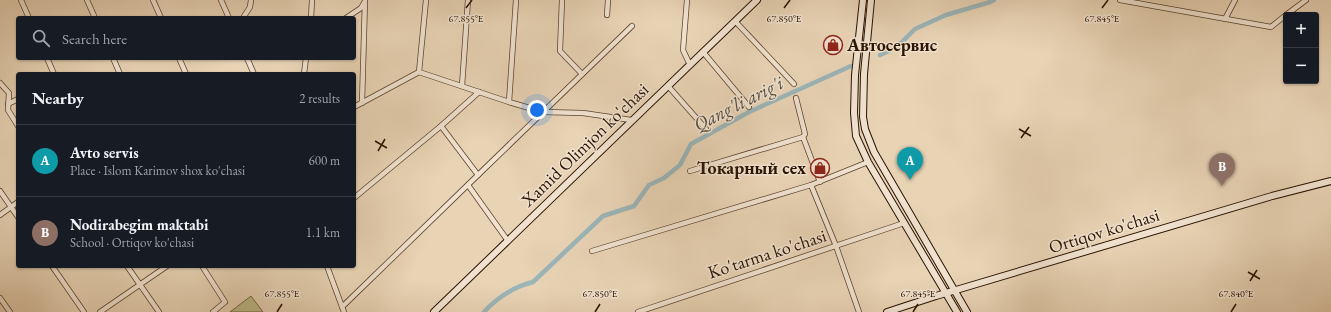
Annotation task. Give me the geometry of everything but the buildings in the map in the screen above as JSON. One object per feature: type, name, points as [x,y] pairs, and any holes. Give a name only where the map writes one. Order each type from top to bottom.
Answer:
[{"type":"main road","name":"Xamid Olimjon ko'chasi","points":[[434,312],[631,120],[757,0]]},
{"type":"main road","points":[[863,0],[855,75],[854,130],[868,162],[957,312]]},
{"type":"main road","points":[[871,0],[863,95],[863,117],[865,130],[874,152],[967,312]]},
{"type":"main road","points":[[862,12],[862,16],[865,18],[868,18],[870,14]]},
{"type":"main road","name":"Ortiqov ko'chasi","points":[[887,312],[1272,196],[1331,181]]},
{"type":"street","points":[[21,0],[28,16]]},
{"type":"street","points":[[87,0],[94,16]]},
{"type":"street","points":[[153,0],[160,16]]},
{"type":"street","points":[[221,0],[228,16]]},
{"type":"street","points":[[244,16],[250,8],[251,0]]},
{"type":"street","points":[[311,16],[312,0]]},
{"type":"street","points":[[362,103],[366,0]]},
{"type":"street","points":[[349,16],[361,8],[366,0]]},
{"type":"street","points":[[420,72],[426,0]]},
{"type":"street","points":[[462,86],[468,0]]},
{"type":"street","points":[[509,102],[516,0]]},
{"type":"street","points":[[562,0],[560,51],[582,74]]},
{"type":"street","points":[[607,15],[608,0]]},
{"type":"street","points":[[687,0],[683,50],[690,65]]},
{"type":"street","points":[[1120,0],[1271,27],[1283,17]]},
{"type":"street","points":[[1226,19],[1234,0]]},
{"type":"street","points":[[1290,12],[1304,1]]},
{"type":"street","points":[[735,21],[794,84]]},
{"type":"street","points":[[328,268],[343,310],[478,175],[632,26]]},
{"type":"street","points":[[703,52],[749,106]]},
{"type":"street","points":[[48,60],[53,72]]},
{"type":"street","points":[[114,60],[119,72]]},
{"type":"street","points":[[180,60],[185,72]]},
{"type":"street","points":[[248,60],[253,72]]},
{"type":"street","points":[[304,72],[306,60]]},
{"type":"street","points":[[356,106],[420,72],[543,112],[583,113],[631,120]]},
{"type":"street","points":[[0,83],[9,93],[8,110],[16,123]]},
{"type":"street","points":[[668,86],[706,129]]},
{"type":"street","points":[[356,196],[441,126],[479,92]]},
{"type":"street","points":[[796,98],[805,134],[803,137],[820,182]]},
{"type":"street","points":[[8,104],[16,100]]},
{"type":"street","points":[[441,126],[478,175]]},
{"type":"street","points":[[690,171],[803,137]]},
{"type":"street","points":[[592,251],[811,185],[868,162]]},
{"type":"street","points":[[468,185],[508,241]]},
{"type":"street","points":[[811,185],[836,246],[859,312]]},
{"type":"street","points":[[0,191],[16,214]]},
{"type":"street","points":[[0,215],[16,203]]},
{"type":"street","name":"Ko'tarma ko'chasi","points":[[638,312],[904,223]]},
{"type":"street","points":[[53,268],[84,312]]},
{"type":"street","points":[[128,268],[159,312]]},
{"type":"street","points":[[100,312],[164,268]]},
{"type":"street","points":[[203,268],[225,302],[213,312]]},
{"type":"street","points":[[0,298],[10,312]]},
{"type":"shaded area","points":[[251,296],[263,312],[230,312]]},
{"type":"waterway","name":"Qang'li arig'i","points":[[880,55],[897,47],[915,29],[946,15],[994,0]]},
{"type":"waterway","name":"Qang'li arig'i","points":[[484,312],[506,293],[533,282],[603,216],[634,206],[649,185],[664,178],[680,165],[691,144],[749,112],[851,66]]},
{"type":"place","name":"Автосервис","points":[[833,45]]},
{"type":"place","name":"Токарный сех","points":[[820,168]]},
{"type":"place","name":"Avto servis","points":[[910,180]]},
{"type":"place","name":"Nodirabegim maktabi","points":[[1222,186]]}]
